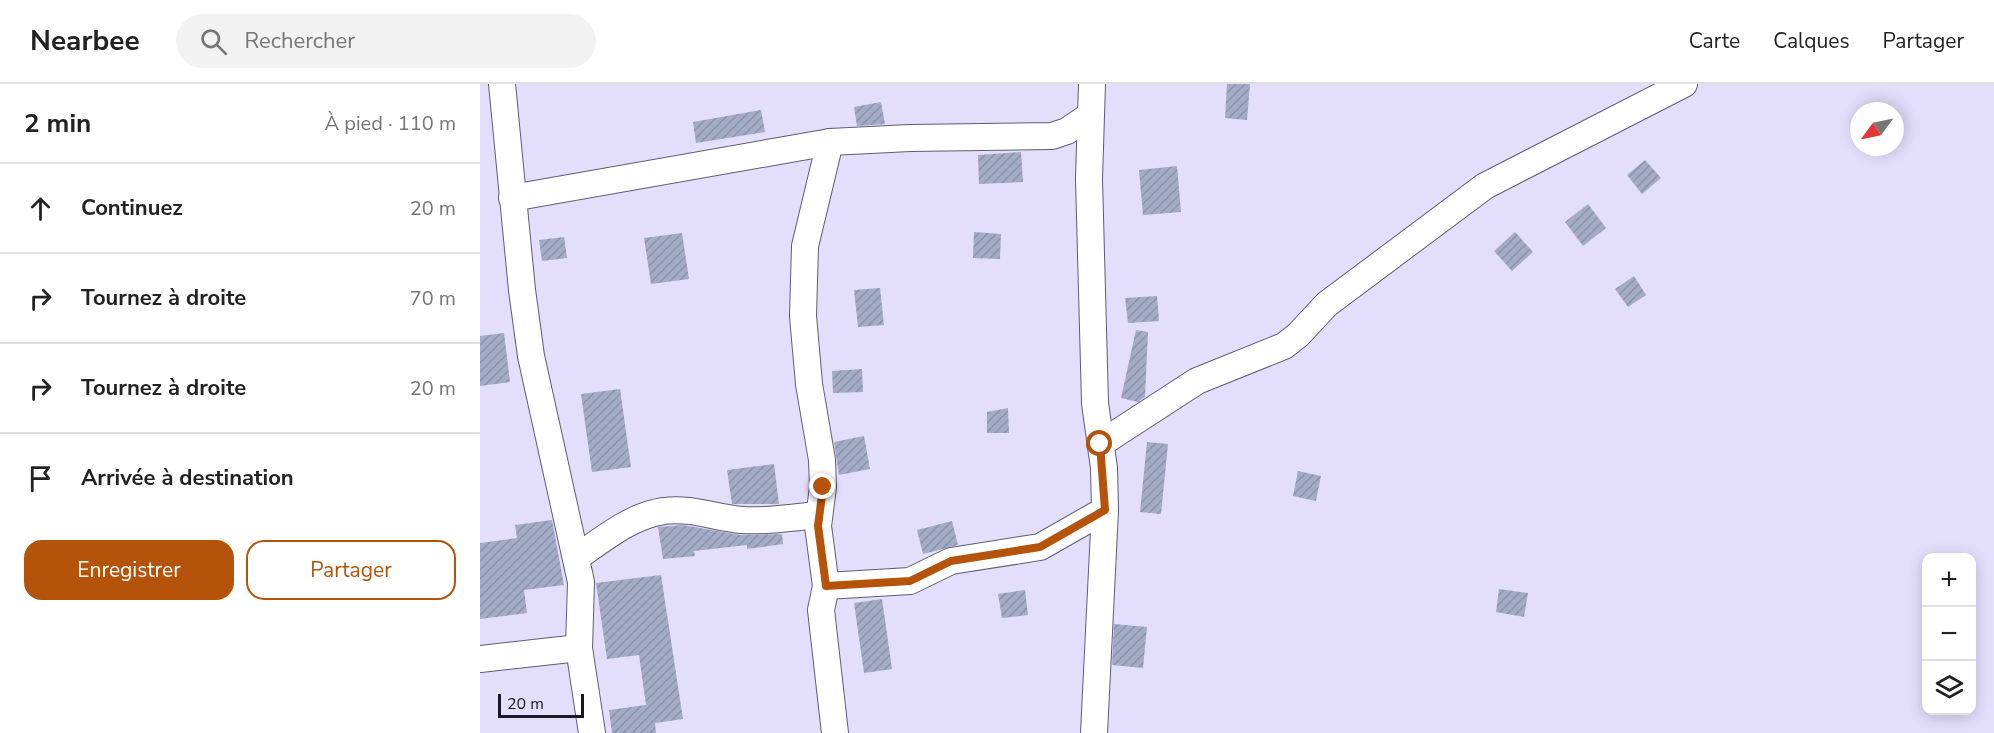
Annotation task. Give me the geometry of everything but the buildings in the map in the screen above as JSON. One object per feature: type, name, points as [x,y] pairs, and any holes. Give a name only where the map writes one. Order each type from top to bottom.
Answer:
[{"type":"street","points":[[502,84],[531,356],[581,582],[579,648],[591,733]]},
{"type":"street","points":[[1092,84],[1089,116],[1095,403],[1105,510],[1094,733]]},
{"type":"street","points":[[1100,444],[1197,381],[1284,346],[1299,335],[1327,304],[1485,186],[1684,84]]},
{"type":"street","points":[[513,198],[830,142],[910,138],[1036,138],[1067,130],[1089,116]]},
{"type":"street","points":[[830,142],[805,246],[802,316],[808,384],[822,460],[818,526],[826,586],[821,610],[835,733]]},
{"type":"street","points":[[826,586],[910,581],[951,561],[1040,547],[1105,510]]},
{"type":"street","points":[[576,558],[639,519],[664,511],[705,512],[727,519],[746,521],[819,515]]},
{"type":"street","points":[[480,659],[579,648]]},
{"type":"route","points":[[823,487],[818,526],[826,586],[910,581],[951,561],[1040,547],[1105,510],[1104,468],[1100,444]]}]
